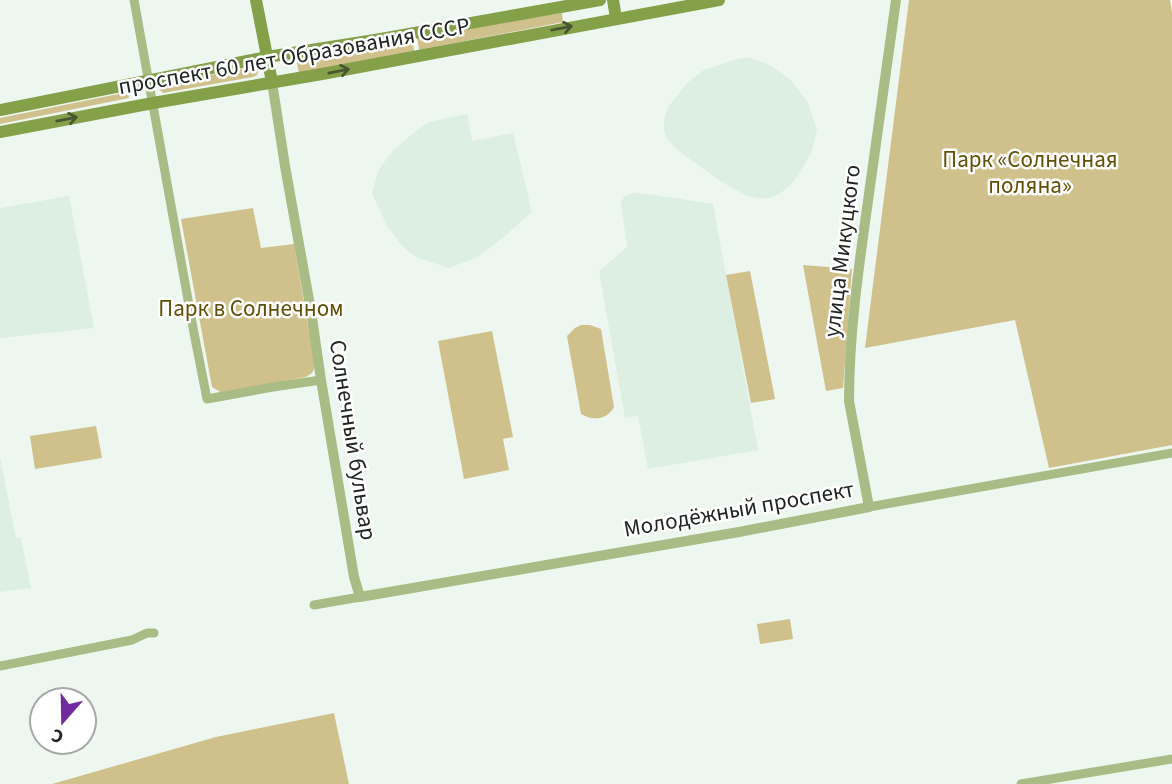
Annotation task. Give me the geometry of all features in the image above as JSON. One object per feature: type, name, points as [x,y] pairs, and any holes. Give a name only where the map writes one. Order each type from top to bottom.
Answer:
[{"type":"main road","name":"Солнечный бульвар","points":[[256,0],[272,82]]},
{"type":"main road","name":"проспект 60 лет Образования СССР","points":[[0,110],[267,57],[600,0]]},
{"type":"main road","points":[[613,0],[616,18]]},
{"type":"main road","name":"проспект 60 лет Образования СССР","points":[[0,132],[719,0]]},
{"type":"street","points":[[134,0],[207,399],[321,380]]},
{"type":"street","name":"улица Микуцкого","points":[[869,507],[849,401],[849,387],[853,320],[896,0]]},
{"type":"street","name":"Солнечный бульвар","points":[[272,82],[354,578],[360,597]]},
{"type":"street","name":"Молодёжный проспект","points":[[314,605],[739,532],[1172,453]]},
{"type":"street","points":[[0,666],[155,633]]},
{"type":"street","points":[[1021,784],[1172,758]]},
{"type":"shaded area","points":[[748,57],[770,65],[791,80],[808,103],[817,130],[811,154],[794,181],[774,197],[763,199],[747,196],[720,181],[676,149],[664,130],[664,119],[669,106],[688,82],[704,70]]},
{"type":"shaded area","points":[[467,114],[472,141],[513,133],[532,212],[478,257],[449,268],[416,257],[402,246],[387,226],[372,193],[378,171],[393,150],[429,122]]},
{"type":"shaded area","points":[[632,193],[713,204],[758,450],[648,469],[638,416],[625,418],[599,271],[627,247],[621,203],[624,197]]},
{"type":"shaded area","points":[[69,196],[94,328],[0,338],[0,208]]},
{"type":"shaded area","points":[[0,457],[16,538],[21,538],[31,588],[0,592]]},
{"type":"green space","name":"Парк «Солнечная поляна»","points":[[909,0],[1170,0],[1172,445],[1049,468],[1015,320],[865,348]]},
{"type":"green space","points":[[562,13],[563,22],[419,50],[417,37]]},
{"type":"green space","points":[[412,38],[414,51],[299,73],[296,59]]},
{"type":"green space","points":[[256,67],[258,72],[253,77],[163,93],[159,89],[162,84]]},
{"type":"green space","points":[[128,92],[129,98],[0,124],[0,118]]},
{"type":"green space","name":"Парк в Солнечном","points":[[253,208],[261,248],[294,244],[315,367],[306,377],[222,393],[212,387],[181,219]]},
{"type":"green space","points":[[803,265],[852,269],[843,388],[826,391]]},
{"type":"green space","points":[[750,271],[775,399],[751,403],[726,275]]},
{"type":"green space","points":[[581,325],[601,329],[614,407],[608,415],[599,418],[581,414],[567,336]]},
{"type":"green space","points":[[492,331],[513,437],[503,439],[509,470],[464,479],[438,341]]},
{"type":"green space","points":[[96,426],[102,458],[35,469],[30,436]]},
{"type":"green space","points":[[790,619],[793,639],[760,644],[757,624]]},
{"type":"green space","points":[[334,713],[349,784],[52,784],[216,737]]}]
